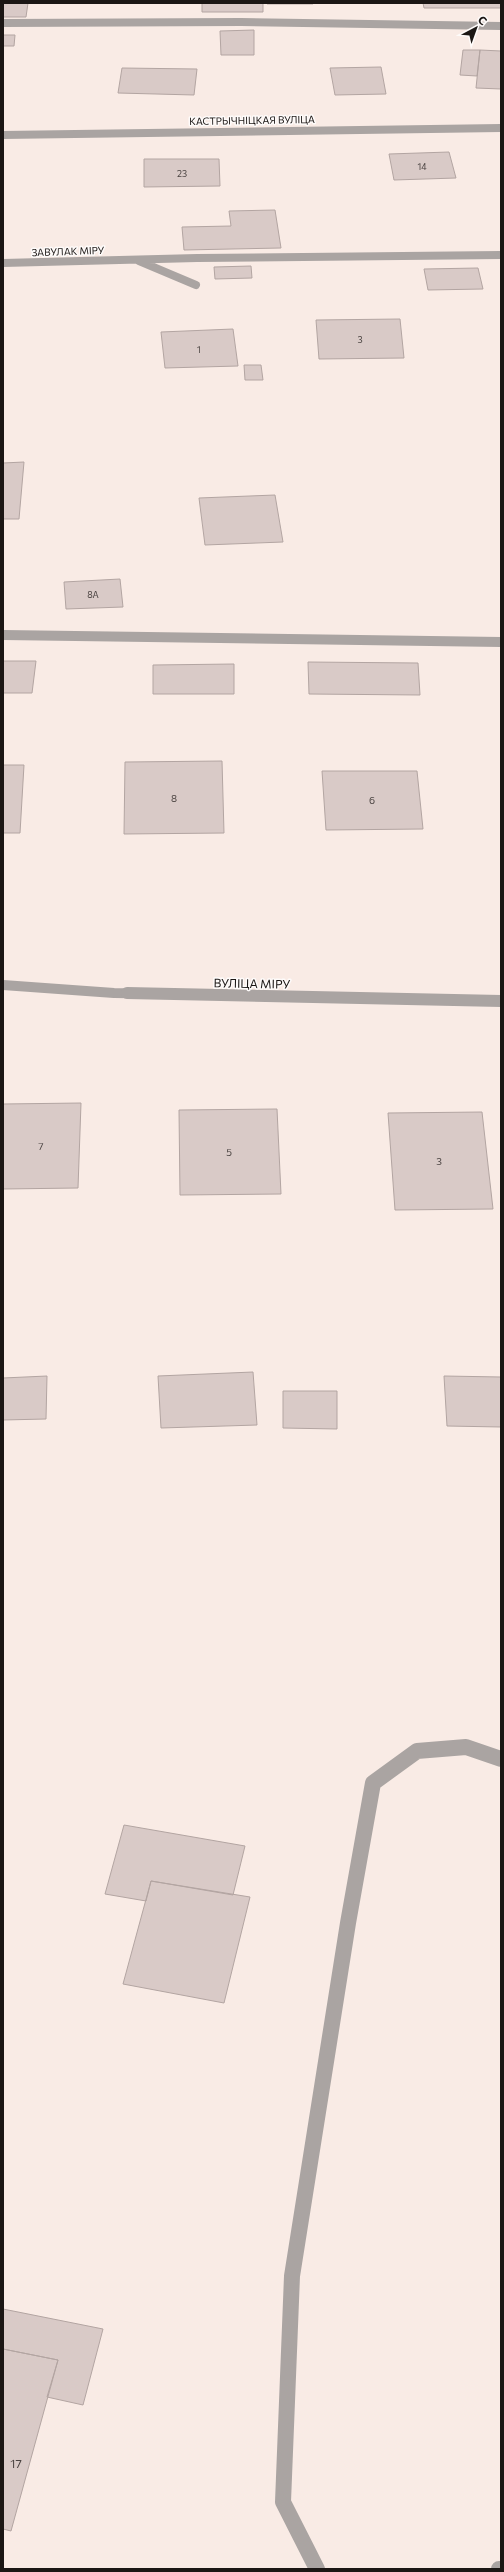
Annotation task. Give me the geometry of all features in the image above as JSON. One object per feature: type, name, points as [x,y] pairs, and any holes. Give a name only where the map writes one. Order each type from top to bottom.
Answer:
[{"type":"street","points":[[3,23],[241,22],[501,26]]},
{"type":"street","name":"КАСТРЫЧНІЦКАЯ ВУЛІЦА","points":[[3,135],[466,127],[501,128]]},
{"type":"street","name":"ЗАВУЛАК МІРУ","points":[[3,263],[134,259],[501,255]]},
{"type":"street","points":[[134,259],[196,285]]},
{"type":"street","points":[[3,635],[501,642]]},
{"type":"street","name":"ВУЛІЦА МІРУ","points":[[3,984],[114,993],[501,1001]]},
{"type":"street","points":[[317,2569],[283,2502],[292,2276],[348,1923],[373,1783],[417,1751],[466,1747],[501,1759]]},
{"type":"building","points":[[3,3],[28,3],[26,17],[3,17]]},
{"type":"building","points":[[202,3],[263,3],[263,12],[202,12]]},
{"type":"building","points":[[313,3],[313,4],[267,4]]},
{"type":"building","points":[[423,3],[501,3],[501,8],[424,8]]},
{"type":"building","points":[[254,30],[254,55],[221,55],[220,31]]},
{"type":"building","points":[[3,35],[15,35],[14,46],[3,46]]},
{"type":"building","points":[[463,50],[480,50],[477,76],[460,75]]},
{"type":"building","points":[[480,50],[501,51],[501,89],[476,88]]},
{"type":"building","points":[[381,67],[386,94],[335,95],[330,68]]},
{"type":"building","points":[[122,68],[197,69],[194,95],[118,93]]},
{"type":"building","points":[[449,152],[456,178],[394,180],[389,154]]},
{"type":"building","points":[[144,159],[219,159],[220,186],[144,187]]},
{"type":"building","points":[[275,210],[281,248],[184,250],[182,227],[231,226],[229,211]]},
{"type":"building","points":[[251,266],[252,278],[215,279],[214,267]]},
{"type":"building","points":[[478,268],[483,289],[428,290],[424,269]]},
{"type":"building","points":[[400,319],[404,358],[319,359],[316,320]]},
{"type":"building","points":[[233,329],[238,366],[165,368],[161,332]]},
{"type":"building","points":[[244,365],[261,365],[263,380],[245,380]]},
{"type":"building","points":[[24,462],[19,519],[3,519],[3,463]]},
{"type":"building","points":[[275,495],[283,542],[205,545],[199,498]]},
{"type":"building","points":[[120,579],[123,607],[66,609],[64,582]]},
{"type":"building","points":[[3,661],[36,661],[32,693],[3,693]]},
{"type":"building","points":[[308,662],[418,663],[420,695],[309,694]]},
{"type":"building","points":[[234,664],[234,694],[153,694],[153,665]]},
{"type":"building","points":[[222,761],[224,833],[124,834],[125,762]]},
{"type":"building","points":[[3,765],[24,765],[20,833],[3,833]]},
{"type":"building","points":[[322,771],[417,771],[423,829],[326,830]]},
{"type":"building","points":[[81,1103],[78,1188],[3,1189],[3,1104]]},
{"type":"building","points":[[277,1109],[281,1194],[180,1195],[179,1110]]},
{"type":"building","points":[[482,1112],[493,1209],[395,1210],[388,1113]]},
{"type":"building","points":[[253,1372],[257,1425],[161,1428],[158,1376]]},
{"type":"building","points":[[47,1376],[46,1419],[3,1420],[3,1378]]},
{"type":"building","points":[[444,1376],[501,1377],[501,1427],[447,1426]]},
{"type":"building","points":[[283,1391],[337,1391],[337,1429],[283,1428]]},
{"type":"building","points":[[124,1825],[245,1846],[233,1895],[151,1881],[146,1901],[105,1894]]},
{"type":"building","points":[[151,1881],[250,1897],[224,2003],[123,1984]]},
{"type":"building","points":[[3,2309],[103,2329],[83,2405],[47,2397],[58,2360],[3,2349]]},
{"type":"building","points":[[3,2349],[58,2360],[11,2531],[3,2529]]}]
